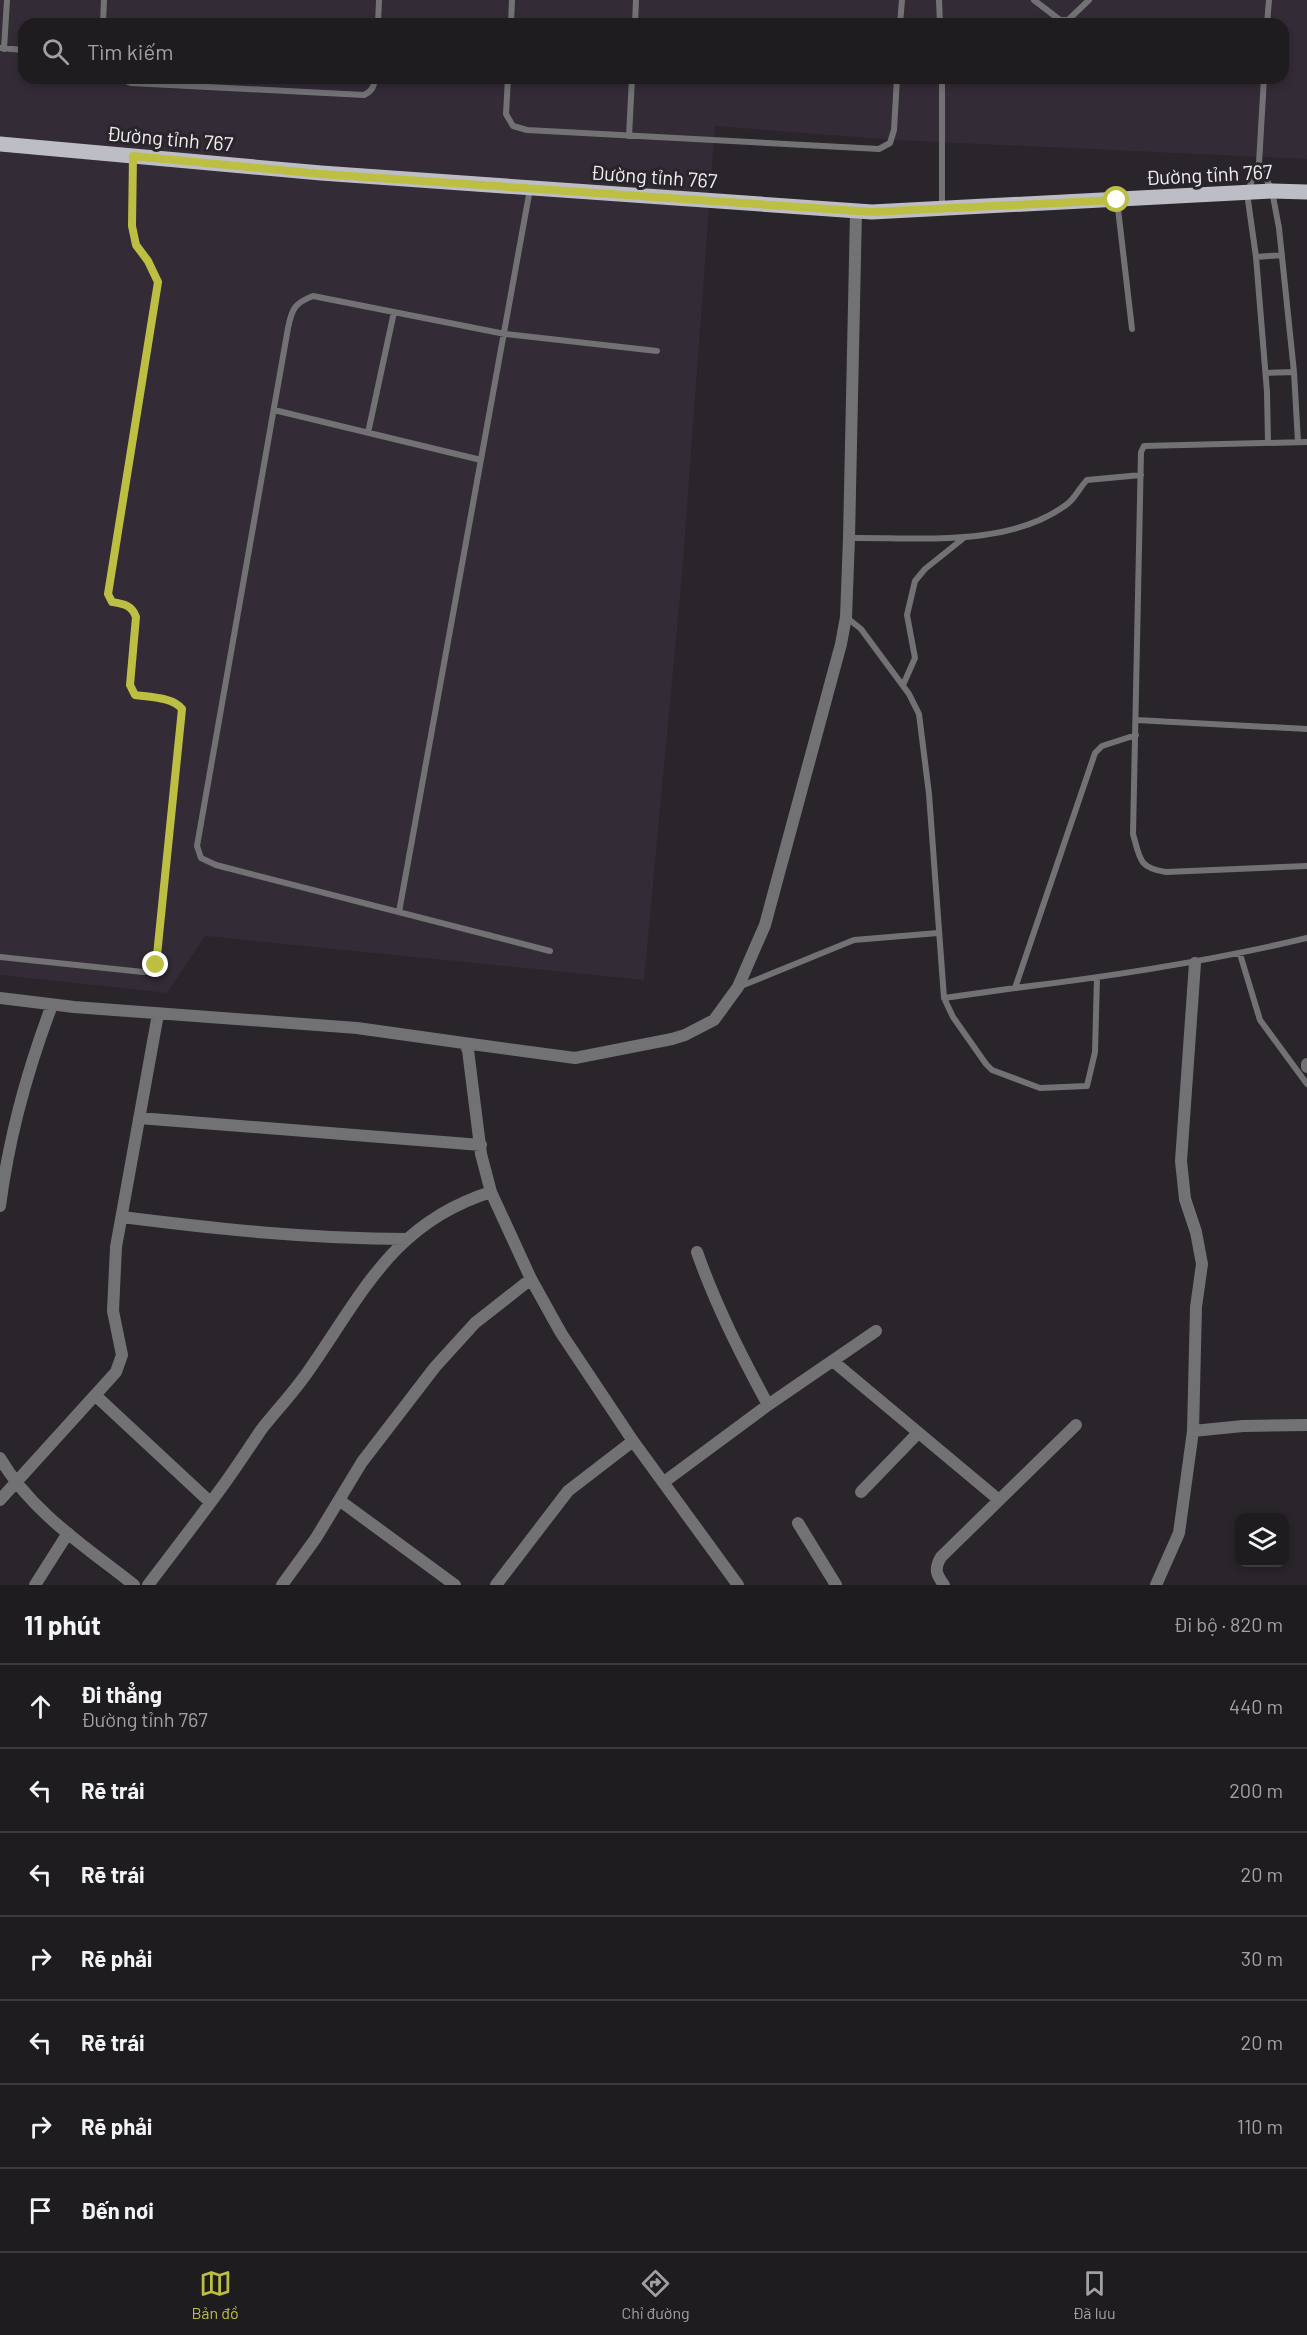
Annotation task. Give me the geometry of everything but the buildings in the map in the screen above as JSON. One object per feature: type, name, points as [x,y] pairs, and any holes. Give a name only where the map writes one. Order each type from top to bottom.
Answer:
[{"type":"main road","name":"Đường tỉnh 767","points":[[0,144],[321,174],[872,212],[1272,191],[1307,192]]},
{"type":"street","points":[[0,998],[158,1014],[357,1028],[575,1058],[672,1039],[693,1032],[714,1020],[738,987],[769,914],[822,717],[846,617],[856,211]]},
{"type":"street","points":[[1156,1585],[1179,1533],[1193,1431],[1196,1307],[1202,1264],[1196,1232],[1185,1199],[1181,1161],[1195,963]]},
{"type":"street","points":[[0,1206],[17,1108],[30,1062],[52,1005]]},
{"type":"street","points":[[0,1500],[116,1372],[121,1362],[120,1342],[113,1311],[116,1247],[158,1014]]},
{"type":"street","points":[[464,1043],[468,1050],[490,1192],[531,1279],[561,1334],[633,1441],[737,1584]]},
{"type":"street","points":[[139,1118],[481,1145]]},
{"type":"street","points":[[148,1585],[262,1430],[307,1373],[378,1269],[406,1239],[434,1216],[490,1192]]},
{"type":"street","points":[[122,1217],[279,1235],[336,1239],[406,1239]]},
{"type":"street","points":[[698,1252],[712,1293],[730,1334],[768,1405]]},
{"type":"street","points":[[282,1585],[362,1462],[435,1367],[475,1323],[531,1279]]},
{"type":"street","points":[[664,1482],[768,1405],[834,1362],[876,1331]]},
{"type":"street","points":[[834,1362],[999,1500]]},
{"type":"street","points":[[95,1395],[210,1502]]},
{"type":"street","points":[[944,1585],[937,1575],[936,1566],[941,1557],[1076,1425]]},
{"type":"street","points":[[1193,1431],[1243,1426],[1307,1425]]},
{"type":"street","points":[[861,1492],[918,1433]]},
{"type":"street","points":[[496,1585],[567,1491],[633,1441]]},
{"type":"street","points":[[0,1458],[15,1483],[46,1515],[134,1585]]},
{"type":"street","points":[[339,1500],[456,1585]]},
{"type":"street","points":[[798,1523],[837,1585]]},
{"type":"street","points":[[35,1585],[68,1533]]},
{"type":"lane","points":[[7,0],[2,48],[18,49]]},
{"type":"lane","points":[[103,18],[104,0]]},
{"type":"lane","points":[[378,18],[379,0]]},
{"type":"lane","points":[[511,18],[512,0]]},
{"type":"lane","points":[[634,18],[636,0]]},
{"type":"lane","points":[[900,18],[902,0]]},
{"type":"lane","points":[[939,0],[940,18]]},
{"type":"lane","points":[[1034,0],[1057,18]]},
{"type":"lane","points":[[1070,18],[1089,0]]},
{"type":"lane","points":[[1268,18],[1269,0]]},
{"type":"lane","points":[[150,84],[364,95],[370,92],[374,84]]},
{"type":"lane","points":[[508,84],[506,114],[513,126],[527,130],[879,149],[890,142],[894,130],[897,84]]},
{"type":"lane","points":[[629,136],[632,84]]},
{"type":"lane","points":[[942,84],[942,208]]},
{"type":"lane","points":[[1264,84],[1259,163],[1247,194],[1256,257],[1266,374],[1268,441]]},
{"type":"lane","points":[[0,957],[143,972],[151,971],[156,965],[182,709],[171,701],[135,695],[131,690],[136,617],[132,608],[112,602],[108,594],[158,282],[148,261],[136,245],[132,226],[133,156]]},
{"type":"lane","points":[[1259,163],[1272,191],[1282,255],[1294,372],[1298,442]]},
{"type":"lane","points":[[399,912],[531,188]]},
{"type":"lane","points":[[1117,200],[1132,329]]},
{"type":"lane","points":[[1256,257],[1282,255]]},
{"type":"lane","points":[[550,951],[216,865],[201,858],[197,846],[291,312],[301,301],[313,296],[505,334],[657,351]]},
{"type":"lane","points":[[368,433],[394,312]]},
{"type":"lane","points":[[1266,374],[1294,372]]},
{"type":"lane","points":[[274,410],[481,460]]},
{"type":"lane","points":[[1307,442],[1268,441],[1144,446],[1141,452],[1133,834],[1141,860],[1151,869],[1166,872],[1307,866]]},
{"type":"lane","points":[[849,538],[990,535],[1043,519],[1071,501],[1087,480],[1141,475]]},
{"type":"lane","points":[[903,685],[915,658],[907,615],[915,581],[925,569],[965,536]]},
{"type":"lane","points":[[846,617],[861,629],[903,685],[914,703],[921,725],[929,794],[944,998],[953,1017],[992,1070],[1040,1088],[1087,1086],[1095,1052],[1097,978]]},
{"type":"lane","points":[[1136,720],[1307,729]]},
{"type":"lane","points":[[1015,988],[1095,753],[1102,746],[1136,735]]},
{"type":"lane","points":[[738,987],[854,940],[938,933]]},
{"type":"lane","points":[[944,998],[1195,963],[1307,939]]},
{"type":"lane","points":[[1240,954],[1260,1020],[1307,1084]]},
{"type":"shaded area","points":[[0,0],[1307,0],[1307,159],[895,140],[715,126],[682,575],[644,980],[205,936],[167,993],[0,975]]},
{"type":"route","points":[[156,965],[182,709],[171,701],[135,695],[131,690],[136,617],[132,608],[112,602],[108,594],[158,282],[148,261],[136,245],[132,226],[133,156],[321,174],[872,212],[1117,200]]}]
